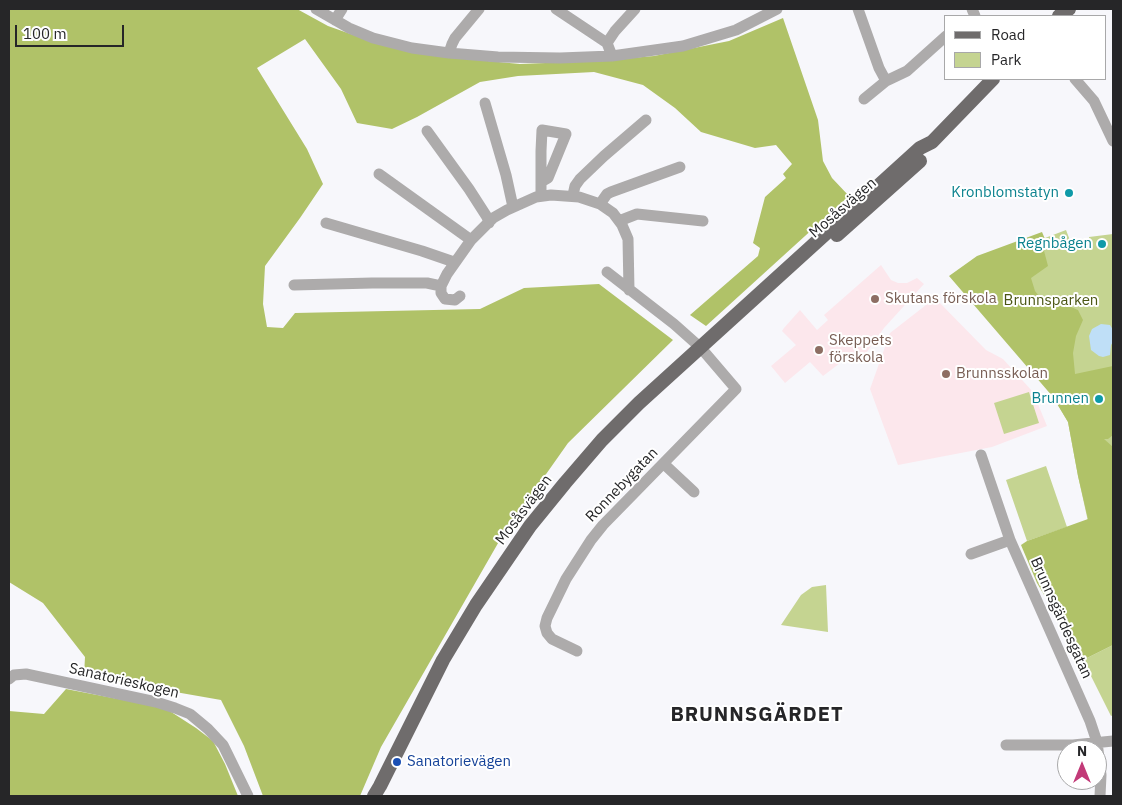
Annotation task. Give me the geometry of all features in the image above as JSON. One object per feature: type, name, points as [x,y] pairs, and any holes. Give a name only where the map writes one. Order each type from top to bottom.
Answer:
[{"type":"main road","name":"Mosåsvägen","points":[[374,796],[443,660],[476,605],[530,526],[602,440],[639,403],[920,148],[932,142],[992,80]]},
{"type":"main road","name":"Mosåsvägen","points":[[381,796],[413,722]]},
{"type":"street","points":[[316,9],[373,38],[412,48],[450,53],[538,58],[612,56],[663,50],[736,30],[777,9]]},
{"type":"street","points":[[335,20],[342,9]]},
{"type":"street","points":[[450,53],[455,38],[479,9]]},
{"type":"street","points":[[556,9],[608,43],[612,56]]},
{"type":"street","points":[[608,43],[615,31],[635,9]]},
{"type":"street","points":[[858,9],[879,68],[886,81]]},
{"type":"street","points":[[864,99],[886,81],[908,70],[944,38]]},
{"type":"street","points":[[1076,80],[1094,102],[1113,141]]},
{"type":"street","points":[[484,103],[506,175],[513,207]]},
{"type":"street","points":[[573,195],[575,186],[580,179],[646,120]]},
{"type":"street","points":[[427,131],[469,188],[489,223]]},
{"type":"street","points":[[600,204],[607,194],[680,167]]},
{"type":"street","points":[[379,174],[471,240]]},
{"type":"street","points":[[541,182],[541,196]]},
{"type":"street","points":[[460,296],[455,300],[445,299],[441,293],[441,286],[454,262],[471,240],[489,223],[513,207],[541,196],[558,194],[573,195],[600,204],[620,221],[628,239],[630,290]]},
{"type":"street","points":[[620,221],[637,214],[703,221]]},
{"type":"street","points":[[326,223],[454,262]]},
{"type":"street","points":[[607,272],[674,324],[701,348]]},
{"type":"street","points":[[294,285],[427,283],[441,286]]},
{"type":"street","name":"Ronnebygatan","points":[[577,651],[552,639],[547,633],[545,626],[566,579],[603,525],[736,389],[701,348]]},
{"type":"street","name":"Brunnsgärdesgatan","points":[[982,455],[1010,540],[1090,721],[1096,740]]},
{"type":"street","points":[[664,464],[694,492]]},
{"type":"street","points":[[971,554],[1010,540]]},
{"type":"street","name":"Sanatorieskogen","points":[[9,679],[14,675],[26,674],[156,702],[190,714],[208,728],[223,745],[248,796]]},
{"type":"street","points":[[1006,745],[1057,745]]},
{"type":"shaded area","points":[[881,265],[891,280],[898,283],[907,283],[917,278],[924,284],[884,328],[859,363],[852,354],[823,376],[810,362],[785,383],[771,366],[796,345],[782,331],[784,328],[800,310],[817,330],[828,320],[824,315]]},
{"type":"shaded area","name":"Brunnsskolan","points":[[935,298],[986,350],[1003,359],[1033,392],[1047,426],[992,447],[898,465],[870,389],[890,333]]},
{"type":"green space","points":[[9,9],[297,9],[328,26],[376,43],[466,59],[520,64],[596,61],[654,56],[729,41],[783,18],[818,120],[823,161],[832,178],[849,196],[706,326],[690,315],[758,256],[760,248],[753,243],[765,197],[786,178],[783,174],[792,164],[776,145],[755,148],[701,132],[675,108],[643,85],[594,72],[518,76],[480,82],[392,129],[357,123],[341,89],[305,39],[257,68],[307,149],[323,184],[265,266],[263,304],[267,327],[283,328],[295,313],[480,309],[524,288],[599,284],[673,340],[568,443],[501,538],[381,747],[360,796],[263,796],[244,746],[221,700],[84,676],[85,657],[43,603],[9,582]]},
{"type":"green space","name":"Brunnsparken","points":[[1066,230],[1071,243],[1089,240],[1089,237],[1113,234],[1113,582],[1089,526],[1068,422],[1053,397],[1011,251]]},
{"type":"green space","name":"Brunnsparken","points":[[1042,232],[1045,239],[1043,247],[1048,266],[1031,278],[1035,291],[1046,305],[1064,304],[1078,310],[1083,320],[1076,336],[1073,353],[1075,374],[1113,366],[1113,435],[1108,439],[1104,439],[1113,447],[1113,645],[1083,660],[1037,583],[1021,545],[1027,541],[1088,519],[1068,422],[1053,397],[949,276],[977,256]]},
{"type":"green space","points":[[1029,392],[1039,423],[1004,434],[994,403]]},
{"type":"green space","points":[[1046,466],[1067,527],[1027,541],[1006,480]]},
{"type":"green space","points":[[826,585],[828,632],[781,625],[801,595],[812,587]]},
{"type":"green space","points":[[1113,645],[1113,715],[1111,716],[1083,660]]},
{"type":"green space","points":[[66,689],[165,708],[213,741],[238,796],[9,796],[9,711],[44,714]]},
{"type":"water","points":[[1101,324],[1110,325],[1113,330],[1110,355],[1103,357],[1091,350],[1089,336],[1092,329]]},
{"type":"place","name":"Kronblomstatyn","points":[[1069,193]]},
{"type":"place","name":"Regnbågen","points":[[1102,244]]},
{"type":"place","name":"Skutans förskola","points":[[875,299]]},
{"type":"place","name":"Skeppets förskola","points":[[819,350]]},
{"type":"place","name":"Brunnsskolan","points":[[946,374]]},
{"type":"place","name":"Brunnen","points":[[1099,399]]},
{"type":"place","name":"Sanatorievägen","points":[[397,762]]},
{"type":"district","name":"BRUNNSGÄRDET","points":[[757,715]]}]
